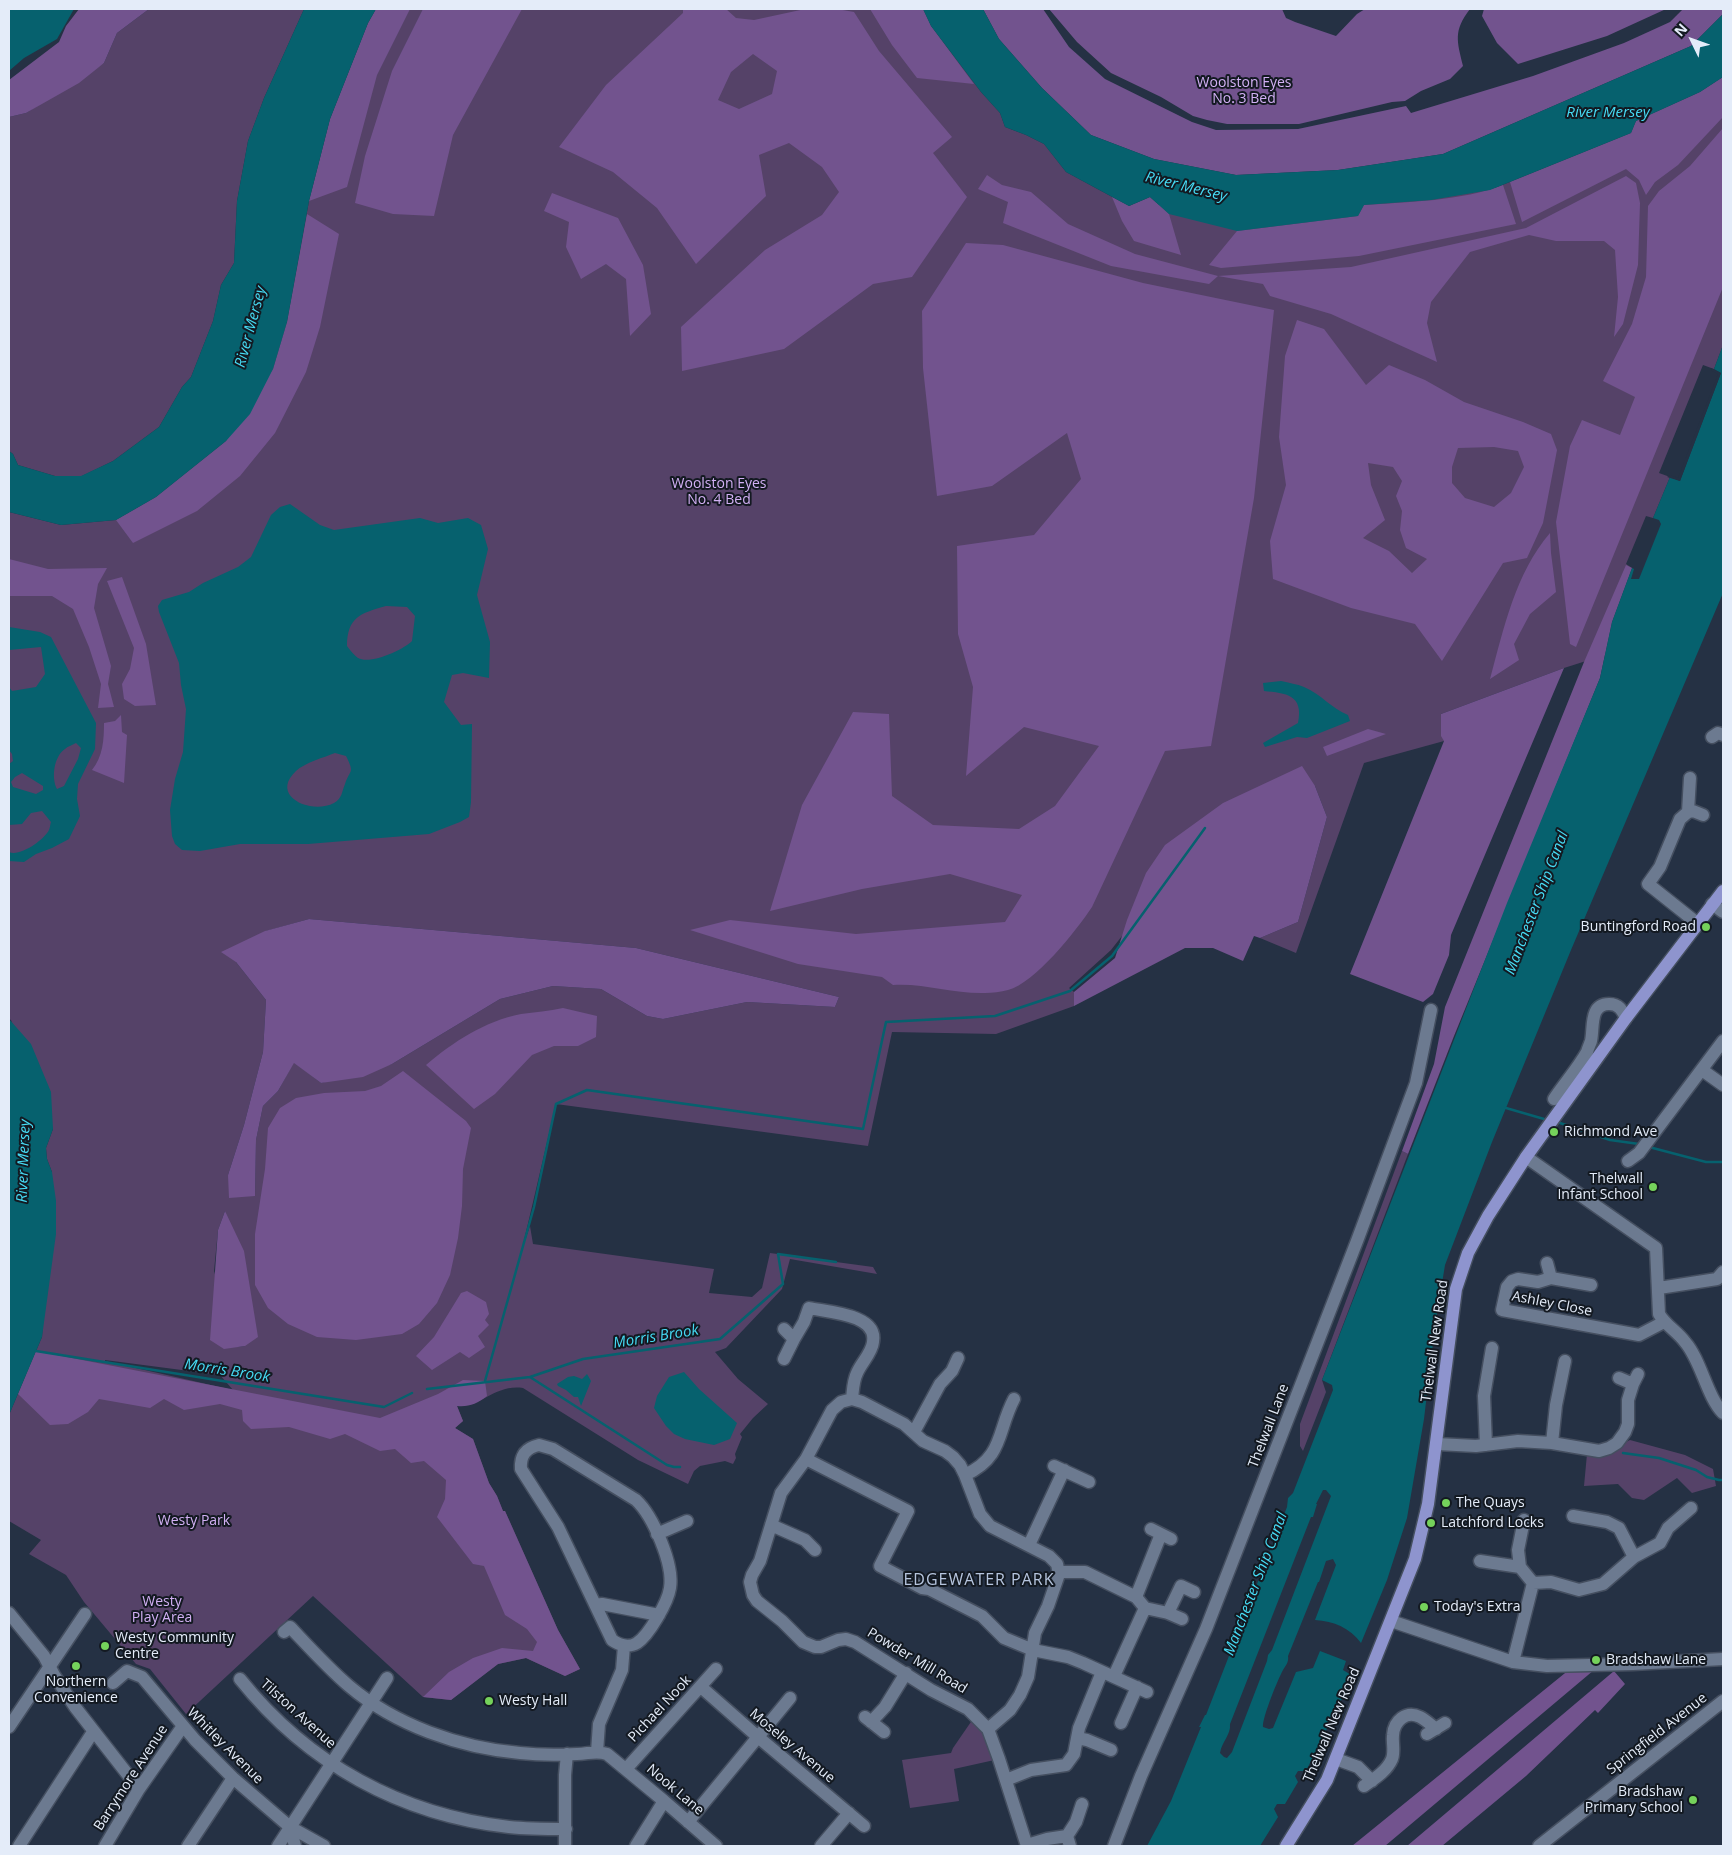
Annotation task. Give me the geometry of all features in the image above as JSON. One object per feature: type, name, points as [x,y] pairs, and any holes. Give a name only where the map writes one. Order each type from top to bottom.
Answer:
[{"type":"main road","name":"Thelwall New Road","points":[[1286,1846],[1320,1793],[1336,1759],[1415,1559],[1423,1532],[1437,1444],[1456,1289],[1468,1253],[1488,1216],[1526,1156],[1626,1018],[1723,891]]},
{"type":"street","points":[[1688,812],[1690,778]]},
{"type":"street","points":[[1698,923],[1644,881],[1660,867],[1680,818],[1693,811],[1703,815]]},
{"type":"street","points":[[1712,904],[1723,912]]},
{"type":"street","points":[[1554,1091],[1586,1053],[1591,1041],[1592,1021],[1596,1009],[1603,1004],[1612,1004],[1620,1007],[1626,1018]]},
{"type":"street","name":"Thelwall Lane","points":[[1114,1846],[1144,1769],[1206,1629],[1357,1241],[1416,1083],[1431,1010]]},
{"type":"street","points":[[1628,1161],[1644,1146],[1723,1041]]},
{"type":"street","points":[[1702,1070],[1723,1085]]},
{"type":"street","points":[[1526,1156],[1656,1248],[1659,1314],[1664,1322],[1686,1342],[1718,1408],[1723,1413]]},
{"type":"street","name":"Ashley Close","points":[[1547,1263],[1550,1278]]},
{"type":"street","points":[[1659,1288],[1717,1279],[1723,1272]]},
{"type":"street","name":"Ashley Close","points":[[1591,1285],[1550,1278],[1538,1282],[1518,1279],[1512,1281],[1507,1287],[1502,1310],[1639,1335],[1664,1322]]},
{"type":"street","points":[[784,1359],[804,1322],[809,1308],[856,1318],[865,1322],[873,1331],[874,1343],[857,1372],[852,1399],[868,1404],[904,1424],[923,1441],[945,1451],[953,1457],[960,1465],[976,1506],[985,1520],[996,1531],[1050,1556],[1057,1564],[1058,1572],[1048,1606],[1035,1634],[1028,1677],[1020,1695],[1010,1710],[988,1729]]},
{"type":"street","points":[[784,1329],[794,1339]]},
{"type":"street","points":[[1486,1445],[1484,1396],[1493,1348]]},
{"type":"street","points":[[914,1432],[940,1384],[952,1371],[958,1358]]},
{"type":"street","points":[[1552,1443],[1564,1361]]},
{"type":"street","points":[[1437,1444],[1463,1446],[1518,1441],[1552,1443],[1599,1451],[1608,1448],[1617,1443],[1628,1424],[1628,1400],[1635,1379],[1619,1378]]},
{"type":"street","name":"Powder Mill Road","points":[[852,1399],[841,1402],[832,1410],[806,1459],[781,1493],[760,1561],[750,1582],[752,1595],[798,1638],[809,1645],[821,1647],[846,1639],[855,1642],[931,1690],[968,1709],[988,1729],[1027,1846]]},
{"type":"street","points":[[965,1475],[987,1461],[996,1448],[1014,1399]]},
{"type":"street","points":[[538,1445],[553,1449],[636,1500],[646,1511],[657,1534],[671,1570],[670,1588],[666,1604],[637,1643],[624,1646],[612,1640],[558,1527],[521,1469],[520,1461],[531,1447],[538,1445]]},
{"type":"street","points":[[806,1459],[908,1511],[880,1566],[982,1616],[1004,1638],[1033,1650],[1068,1658],[1142,1690],[1122,1724]]},
{"type":"street","points":[[1029,1545],[1059,1468],[1089,1482]]},
{"type":"street","points":[[1533,1583],[1551,1582],[1579,1590],[1603,1584],[1634,1557],[1660,1543],[1668,1528],[1691,1508]]},
{"type":"street","points":[[1573,1516],[1607,1522],[1619,1528],[1634,1557]]},
{"type":"street","points":[[657,1534],[689,1520]]},
{"type":"street","points":[[1524,1520],[1518,1550],[1520,1567],[1533,1583]]},
{"type":"street","points":[[771,1525],[805,1540],[815,1550]]},
{"type":"street","points":[[1136,1597],[1161,1534]]},
{"type":"street","points":[[1480,1561],[1520,1567]]},
{"type":"street","points":[[1058,1572],[1085,1572],[1136,1597],[1145,1608],[1168,1613],[1182,1620]]},
{"type":"street","points":[[1513,1662],[1533,1583]]},
{"type":"street","points":[[1168,1613],[1181,1586],[1194,1592]]},
{"type":"street","points":[[596,1605],[602,1604],[659,1615]]},
{"type":"street","points":[[1006,1780],[1031,1770],[1066,1765],[1074,1754],[1078,1728],[1145,1608]]},
{"type":"street","points":[[9,1613],[44,1656],[75,1707],[93,1732],[139,1789]]},
{"type":"street","points":[[9,1725],[85,1614]]},
{"type":"street","points":[[1391,1621],[1513,1662],[1547,1666],[1723,1659]]},
{"type":"street","points":[[284,1632],[290,1627],[350,1687],[371,1702],[414,1726],[467,1744],[536,1755],[597,1752],[599,1724],[622,1670],[624,1646]]},
{"type":"street","name":"Pichael Nook","points":[[626,1768],[716,1669]]},
{"type":"street","name":"Whitley Avenue","points":[[112,1683],[127,1671],[142,1677],[182,1726],[233,1778],[290,1827],[324,1846]]},
{"type":"street","points":[[884,1732],[867,1719],[885,1707],[906,1674]]},
{"type":"street","points":[[278,1846],[387,1678]]},
{"type":"street","name":"Tilston Avenue","points":[[240,1679],[258,1700],[284,1725],[331,1764],[377,1790],[399,1800],[446,1815],[507,1827],[566,1830]]},
{"type":"street","name":"Moseley Avenue","points":[[701,1686],[758,1737],[864,1826]]},
{"type":"street","points":[[688,1822],[790,1698]]},
{"type":"street","name":"Springfield Avenue","points":[[1539,1846],[1723,1701]]},
{"type":"street","points":[[1336,1759],[1358,1767],[1368,1783],[1388,1765],[1392,1758],[1393,1735],[1399,1719],[1406,1715],[1413,1715],[1420,1717],[1436,1729]]},
{"type":"street","name":"Barrymore Avenue","points":[[105,1846],[139,1789],[182,1726]]},
{"type":"street","points":[[19,1846],[93,1732]]},
{"type":"street","points":[[1077,1738],[1112,1750]]},
{"type":"street","name":"Nook Lane","points":[[597,1752],[613,1758],[626,1768],[716,1846]]},
{"type":"street","points":[[565,1846],[565,1775],[567,1754]]},
{"type":"street","points":[[188,1846],[233,1778]]},
{"type":"street","points":[[636,1846],[664,1801]]},
{"type":"street","points":[[1027,1846],[1047,1839],[1068,1841],[1082,1804]]},
{"type":"street","points":[[821,1846],[849,1813]]},
{"type":"street","points":[[290,1827],[294,1846]]},
{"type":"green space","points":[[79,9],[149,9],[117,33],[104,63],[79,83],[26,113],[9,117],[9,80],[59,42],[66,26]]},
{"type":"green space","points":[[149,9],[304,9],[264,98],[248,141],[237,201],[234,263],[221,285],[213,321],[191,377],[182,387],[159,427],[113,461],[82,476],[55,476],[18,465],[13,454],[9,451],[9,117],[26,113],[104,63],[117,33]]},
{"type":"green space","name":"Woolston Eyes No. 4 Bed","points":[[376,9],[923,9],[931,26],[981,92],[1000,113],[1005,127],[1044,144],[1066,172],[1129,206],[1490,190],[1631,133],[1636,121],[1700,92],[1723,77],[1723,345],[1714,369],[1703,365],[1659,473],[1670,477],[1653,518],[1646,516],[1626,564],[1632,568],[1612,622],[1605,655],[1564,668],[1441,714],[1444,741],[1364,763],[1296,953],[1260,938],[1298,922],[1327,817],[1315,786],[1136,918],[1111,950],[1069,988],[1074,992],[1074,1006],[996,1034],[892,1032],[868,1146],[556,1104],[522,1249],[530,1226],[533,1244],[714,1269],[709,1293],[752,1297],[762,1288],[770,1253],[873,1267],[877,1274],[790,1259],[782,1289],[726,1348],[715,1352],[738,1379],[768,1404],[740,1434],[742,1437],[733,1464],[725,1461],[700,1466],[694,1471],[688,1484],[638,1460],[523,1388],[504,1389],[474,1403],[457,1406],[463,1421],[455,1428],[473,1439],[489,1483],[503,1511],[505,1511],[558,1630],[580,1669],[565,1676],[526,1658],[498,1664],[451,1700],[423,1697],[313,1596],[186,1714],[150,1669],[136,1664],[84,1602],[66,1575],[29,1554],[41,1540],[9,1521],[9,1415],[42,1337],[52,1172],[47,1159],[46,1148],[53,1129],[9,1019],[9,512],[61,525],[116,520],[156,497],[226,441],[287,322],[309,201]],"holes":[[[309,919],[636,948],[839,997],[835,1007],[747,1002],[663,1019],[647,1016],[601,989],[553,986],[500,999],[392,1064],[321,1083],[294,1062],[278,1091],[263,1106],[256,1140],[255,1196],[228,1175],[244,1125],[263,1052],[266,1000],[236,962],[266,931]],[[225,1211],[245,1346],[237,1347],[214,1271],[218,1230]],[[105,1361],[220,1375],[233,1390]]]},
{"type":"green space","points":[[376,9],[410,9],[377,75],[347,187],[309,201],[330,119],[368,23]]},
{"type":"green space","points":[[423,9],[522,9],[453,135],[434,216],[393,214],[355,203],[365,156],[392,71]]},
{"type":"green space","points":[[683,9],[726,9],[736,18],[754,20],[805,9],[837,9],[854,12],[879,51],[952,137],[933,153],[967,197],[912,277],[873,284],[784,349],[682,371],[681,327],[765,250],[822,215],[839,192],[822,167],[789,143],[759,155],[766,196],[696,264],[657,208],[613,172],[559,147],[606,85],[683,13]],"holes":[[[753,54],[777,71],[772,94],[739,109],[718,100],[731,72]]]},
{"type":"green space","points":[[870,9],[923,9],[931,26],[974,84],[917,78],[892,45]]},
{"type":"green space","points":[[983,9],[1043,9],[1069,47],[1105,79],[1192,122],[1216,130],[1298,129],[1406,106],[1411,113],[1533,76],[1624,43],[1670,22],[1683,9],[1723,9],[1723,14],[1691,46],[1443,154],[1338,170],[1236,175],[1154,159],[1091,135],[1042,88],[999,39]]},
{"type":"green space","name":"Woolston Eyes No. 3 Bed","points":[[1049,9],[1282,9],[1286,18],[1336,36],[1357,14],[1365,9],[1470,9],[1461,24],[1458,36],[1463,66],[1450,79],[1421,91],[1405,101],[1392,102],[1299,124],[1227,124],[1193,116],[1161,97],[1111,73],[1077,42]]},
{"type":"green space","points":[[1484,9],[1666,9],[1607,36],[1518,64],[1497,43],[1482,16]]},
{"type":"green space","points":[[1723,77],[1723,117],[1678,165],[1655,182],[1646,195],[1639,180],[1626,169],[1522,222],[1510,182],[1631,133],[1636,121],[1700,92]]},
{"type":"green space","points":[[1723,128],[1723,287],[1576,647],[1570,644],[1556,522],[1570,446],[1582,420],[1620,435],[1635,397],[1603,381],[1632,324],[1646,277],[1648,206],[1659,191],[1690,166]]},
{"type":"green space","points":[[987,175],[1002,185],[1031,192],[1068,224],[1135,254],[1218,276],[1209,284],[1111,266],[1003,223],[1008,202],[978,189]]},
{"type":"green space","points":[[1626,176],[1636,183],[1640,203],[1638,265],[1623,324],[1614,337],[1618,297],[1615,250],[1604,241],[1556,241],[1529,235],[1470,252],[1431,302],[1427,323],[1437,362],[1331,314],[1270,296],[1263,284],[1218,276],[1351,267],[1526,228]]},
{"type":"green space","points":[[1503,185],[1516,224],[1359,256],[1221,268],[1209,265],[1237,231],[1358,216],[1364,205],[1453,198]]},
{"type":"green space","points":[[552,193],[618,218],[643,265],[651,314],[630,336],[626,279],[606,264],[581,279],[566,247],[569,222],[544,211]]},
{"type":"green space","points":[[1112,197],[1129,206],[1150,197],[1169,214],[1181,255],[1134,241],[1122,221]]},
{"type":"green space","points":[[307,214],[339,234],[320,327],[306,372],[275,433],[240,476],[197,511],[133,543],[116,520],[156,497],[226,441],[273,369],[287,322]]},
{"type":"green space","points":[[966,243],[1003,245],[1143,283],[1274,310],[1254,498],[1211,746],[1165,751],[1092,907],[1085,917],[1066,942],[1030,977],[1008,990],[988,993],[893,985],[882,977],[798,964],[690,930],[730,920],[856,934],[1005,922],[1022,895],[950,874],[862,889],[770,911],[802,805],[853,712],[889,714],[892,796],[933,825],[1019,829],[1055,806],[1099,746],[1024,727],[966,776],[973,687],[958,634],[957,546],[1034,535],[1081,479],[1067,433],[992,486],[937,496],[923,368],[922,311]]},
{"type":"green space","points":[[1297,320],[1324,329],[1366,385],[1389,365],[1425,380],[1464,402],[1523,422],[1551,434],[1557,450],[1543,523],[1527,558],[1503,563],[1442,661],[1415,624],[1351,608],[1273,579],[1270,541],[1286,485],[1279,437],[1285,356]],"holes":[[[1494,447],[1518,451],[1524,467],[1511,493],[1494,507],[1465,498],[1452,483],[1452,467],[1458,448]],[[1368,463],[1393,467],[1402,481],[1396,496],[1402,511],[1400,530],[1406,548],[1427,559],[1412,573],[1389,551],[1363,538],[1385,520],[1371,485]]]},
{"type":"green space","points":[[1550,533],[1556,592],[1530,614],[1514,644],[1519,660],[1490,679],[1506,621],[1519,584],[1538,549]]},
{"type":"green space","points":[[9,559],[48,569],[107,568],[98,584],[94,608],[111,666],[108,684],[114,707],[98,708],[101,684],[89,647],[73,609],[52,596],[9,596]]},
{"type":"green space","points":[[1626,565],[1632,568],[1612,622],[1600,678],[1408,1154],[1402,1151],[1434,1064],[1445,1007],[1584,662]]},
{"type":"green space","points":[[122,577],[146,644],[156,705],[135,706],[124,699],[122,684],[130,669],[134,648],[107,581]]},
{"type":"green space","points":[[1564,668],[1451,935],[1449,955],[1433,994],[1423,1002],[1350,974],[1444,741],[1441,736],[1441,714]]},
{"type":"green space","points":[[121,715],[122,732],[127,735],[124,783],[92,770],[99,759],[102,748],[104,723],[115,721]]},
{"type":"green space","points":[[1368,729],[1386,734],[1327,756],[1323,747]]},
{"type":"green space","points":[[1302,766],[1315,786],[1327,817],[1298,922],[1260,938],[1254,936],[1243,961],[1213,948],[1185,948],[1074,1006],[1074,992],[1115,958],[1127,920],[1146,873],[1165,845],[1223,803]]},
{"type":"green space","points":[[309,919],[636,948],[839,997],[835,1007],[747,1002],[663,1019],[647,1016],[601,989],[553,986],[500,999],[392,1064],[363,1077],[321,1083],[294,1063],[278,1091],[263,1106],[256,1140],[255,1196],[229,1198],[228,1175],[244,1125],[263,1052],[266,1000],[236,962],[221,952],[265,931]]},
{"type":"green space","points":[[563,1008],[597,1016],[596,1037],[578,1046],[554,1046],[532,1055],[495,1094],[474,1109],[426,1065],[447,1048],[482,1027],[508,1017]]},
{"type":"green space","points":[[403,1071],[466,1121],[471,1128],[463,1169],[462,1206],[458,1238],[450,1275],[437,1303],[419,1324],[402,1334],[356,1340],[317,1337],[288,1324],[268,1308],[255,1285],[255,1234],[265,1169],[268,1128],[280,1108],[296,1098],[324,1093],[365,1091],[381,1086]]},
{"type":"green space","points":[[1402,1151],[1408,1154],[1322,1380],[1326,1392],[1303,1451],[1300,1446],[1300,1424]]},
{"type":"green space","points":[[225,1211],[244,1251],[258,1337],[245,1346],[224,1349],[210,1340],[218,1230]]},
{"type":"green space","points":[[467,1291],[486,1302],[489,1314],[485,1320],[489,1325],[478,1336],[485,1347],[469,1358],[460,1352],[432,1370],[416,1356],[434,1337],[461,1293]]},
{"type":"green space","points":[[36,1351],[380,1418],[438,1394],[463,1380],[485,1381],[487,1396],[473,1404],[457,1406],[463,1421],[455,1428],[473,1439],[489,1483],[503,1511],[505,1511],[558,1630],[580,1669],[565,1676],[526,1658],[498,1664],[451,1700],[423,1697],[449,1672],[473,1658],[502,1648],[533,1651],[537,1642],[527,1629],[505,1615],[484,1566],[473,1564],[437,1517],[445,1499],[446,1480],[424,1461],[411,1463],[395,1449],[380,1451],[345,1434],[330,1439],[289,1427],[251,1429],[243,1421],[242,1410],[220,1404],[184,1410],[164,1399],[150,1408],[99,1399],[88,1412],[68,1424],[50,1425],[18,1394]]},
{"type":"green space","points":[[1630,1440],[1685,1455],[1713,1469],[1716,1486],[1692,1493],[1677,1478],[1644,1500],[1632,1498],[1618,1484],[1584,1486],[1587,1454],[1604,1453]]},
{"type":"green space","points":[[1570,1669],[1594,1670],[1385,1846],[1352,1846]]},
{"type":"green space","points":[[1614,1671],[1625,1684],[1598,1713],[1595,1710],[1526,1776],[1442,1846],[1407,1846]]},
{"type":"green space","points":[[975,1716],[999,1759],[954,1769],[959,1801],[910,1808],[902,1760],[951,1753]]},
{"type":"water","points":[[9,9],[74,9],[57,39],[24,58],[9,71]]},
{"type":"water","name":"River Mersey","points":[[304,9],[376,9],[368,23],[330,119],[309,201],[287,322],[273,369],[250,414],[226,441],[156,497],[116,520],[61,525],[9,512],[9,451],[13,454],[18,465],[55,476],[81,476],[113,461],[159,427],[182,387],[191,377],[213,321],[221,285],[234,263],[237,201],[248,141],[264,98]]},
{"type":"water","name":"River Mersey","points":[[923,9],[983,9],[999,39],[1042,88],[1091,135],[1154,159],[1236,175],[1338,170],[1443,154],[1691,46],[1723,14],[1723,77],[1700,92],[1636,121],[1631,133],[1490,190],[1431,200],[1364,205],[1358,216],[1237,231],[1169,214],[1150,197],[1129,206],[1066,172],[1044,144],[1005,127],[1000,113],[981,92],[931,26]]},
{"type":"water","name":"Manchester Ship Canal","points":[[1723,345],[1723,593],[1571,950],[1492,1142],[1445,1265],[1435,1326],[1424,1419],[1407,1518],[1387,1580],[1361,1643],[1352,1633],[1341,1626],[1315,1620],[1336,1565],[1333,1559],[1326,1561],[1288,1656],[1287,1663],[1271,1699],[1263,1727],[1273,1728],[1296,1672],[1313,1668],[1320,1651],[1346,1661],[1343,1670],[1353,1676],[1306,1771],[1298,1771],[1295,1776],[1298,1782],[1285,1804],[1277,1804],[1274,1809],[1278,1817],[1260,1846],[1147,1846],[1171,1801],[1287,1507],[1288,1498],[1293,1493],[1333,1390],[1332,1385],[1322,1380],[1507,903],[1600,678],[1612,622],[1632,568],[1634,569],[1631,579],[1639,579],[1661,524],[1659,520],[1653,518],[1670,477],[1680,481],[1721,373],[1714,369]],"holes":[[[1323,1490],[1326,1490],[1331,1496],[1232,1752],[1227,1758],[1224,1757],[1220,1753],[1230,1724],[1311,1517],[1313,1517],[1316,1504]]]},
{"type":"water","points":[[290,504],[320,525],[334,530],[420,518],[438,523],[468,518],[481,525],[488,549],[477,595],[490,642],[489,678],[463,673],[452,675],[444,702],[461,725],[472,724],[471,802],[469,817],[429,834],[308,844],[240,844],[200,851],[182,850],[175,844],[172,836],[170,810],[175,779],[183,752],[186,709],[179,663],[158,606],[162,600],[189,592],[203,583],[238,567],[251,557],[271,515],[280,507]],"holes":[[[386,606],[407,607],[415,616],[412,641],[386,656],[370,660],[358,658],[347,646],[353,622],[369,611]],[[335,753],[346,756],[351,769],[339,799],[334,803],[315,807],[296,801],[290,795],[287,788],[289,780],[296,771],[309,763]]]},
{"type":"water","points":[[9,627],[40,632],[51,637],[96,723],[95,749],[78,784],[77,799],[80,816],[69,839],[36,854],[24,862],[9,861],[9,852],[19,852],[37,843],[46,834],[51,822],[42,811],[31,813],[22,824],[9,825],[9,764],[13,761],[9,750],[9,687],[12,691],[36,687],[45,674],[41,647],[9,650]],"holes":[[[76,743],[81,748],[78,759],[64,786],[57,789],[54,773],[58,757],[61,752]],[[22,773],[43,786],[43,790],[36,794],[13,787],[11,782]]]},
{"type":"water","points":[[1281,681],[1299,685],[1316,693],[1348,715],[1350,721],[1307,738],[1297,737],[1265,747],[1263,743],[1298,723],[1298,706],[1292,697],[1264,691],[1263,683]]},
{"type":"water","name":"River Mersey","points":[[9,1019],[31,1044],[51,1092],[53,1129],[46,1148],[56,1201],[56,1234],[42,1337],[9,1415]]},
{"type":"water","points":[[684,1372],[699,1389],[737,1423],[730,1439],[714,1445],[685,1439],[674,1434],[666,1426],[654,1408],[657,1396],[669,1377]]},
{"type":"water","points":[[587,1374],[591,1381],[581,1406],[578,1397],[574,1397],[557,1384],[568,1377],[574,1376],[582,1379]]},
{"type":"pier","points":[[1711,368],[1721,373],[1680,481],[1667,477],[1670,475],[1678,478],[1718,374],[1712,371]]},
{"type":"waterway","points":[[485,1381],[534,1207],[556,1104],[587,1090],[863,1129],[886,1022],[995,1016],[1070,991],[1112,956],[1205,828]]},
{"type":"waterway","points":[[1506,1108],[1544,1119]]},
{"type":"waterway","points":[[1560,1123],[1610,1140],[1639,1144]]},
{"type":"waterway","points":[[1649,1147],[1706,1162],[1723,1162]]},
{"type":"waterway","name":"Morris Brook","points":[[427,1389],[530,1377],[583,1359],[720,1339],[783,1284],[778,1254],[836,1262]]},
{"type":"waterway","name":"Morris Brook","points":[[36,1351],[384,1407],[412,1393]]},
{"type":"waterway","points":[[530,1377],[667,1465],[680,1467]]},
{"type":"waterway","points":[[1623,1453],[1659,1458],[1696,1470],[1707,1477],[1723,1480]]},
{"type":"place","name":"Buntingford Road","points":[[1706,927]]},
{"type":"place","name":"Richmond Ave","points":[[1554,1132]]},
{"type":"place","name":"Thelwall Infant School","points":[[1653,1187]]},
{"type":"place","name":"The Quays","points":[[1446,1503]]},
{"type":"place","name":"Latchford Locks","points":[[1431,1523]]},
{"type":"place","name":"Today's Extra","points":[[1424,1607]]},
{"type":"place","name":"Westy Community Centre","points":[[105,1646]]},
{"type":"place","name":"Bradshaw Lane","points":[[1596,1660]]},
{"type":"place","name":"Northern Convenience","points":[[76,1666]]},
{"type":"place","name":"Westy Hall","points":[[489,1701]]},
{"type":"place","name":"Bradshaw Primary School","points":[[1693,1800]]},
{"type":"district","name":"EDGEWATER PARK","points":[[979,1580]]},
{"type":"park label","name":"Westy Park","points":[[194,1521]]},
{"type":"park label","name":"Westy Play Area","points":[[162,1610]]}]
